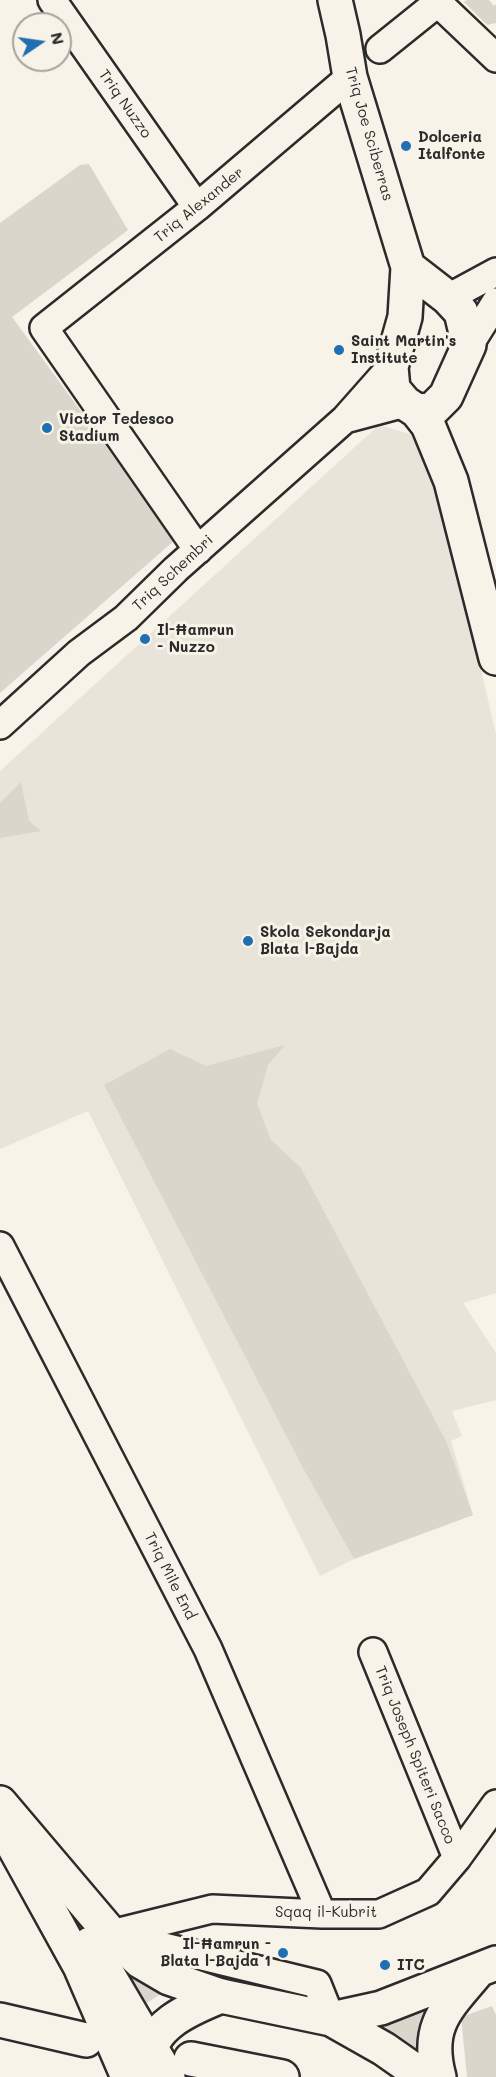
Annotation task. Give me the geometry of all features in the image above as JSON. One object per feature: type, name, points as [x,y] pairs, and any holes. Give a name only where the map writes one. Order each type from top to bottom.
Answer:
[{"type":"main road","name":"Triq Joe Sciberras","points":[[335,0],[350,77],[408,267]]},
{"type":"main road","points":[[408,267],[448,298],[461,312],[469,345],[446,396],[432,410],[411,407]]},
{"type":"main road","points":[[408,267],[405,317],[391,367],[393,389],[428,425],[451,481],[489,590],[496,657]]},
{"type":"main road","points":[[405,317],[419,302],[448,298]]},
{"type":"main road","points":[[446,396],[451,481]]},
{"type":"main road","points":[[0,1803],[80,1966],[128,2077]]},
{"type":"main road","points":[[13,1829],[111,1934],[140,1961],[169,1978],[221,1996],[331,2019],[384,2049],[423,2077]]},
{"type":"main road","points":[[13,1829],[165,2066]]},
{"type":"main road","points":[[331,2019],[381,2008],[487,1967]]},
{"type":"main road","points":[[439,2077],[433,2048],[441,2015],[487,1967]]},
{"type":"main road","points":[[165,2066],[155,2041],[161,2033],[190,2008],[221,1996]]},
{"type":"main road","points":[[0,2020],[86,2040]]},
{"type":"main road","points":[[165,2066],[282,2077]]},
{"type":"street","name":"Triq Nuzzo","points":[[52,0],[197,207]]},
{"type":"street","points":[[380,49],[438,1],[496,58]]},
{"type":"street","name":"Triq Alexander","points":[[198,549],[44,328],[197,207],[350,77]]},
{"type":"street","points":[[448,298],[496,272]]},
{"type":"street","points":[[469,345],[496,302]]},
{"type":"street","name":"Triq Schembri","points":[[0,725],[79,653],[126,618],[198,549],[345,419],[391,367]]},
{"type":"street","name":"Triq Schembri","points":[[345,419],[411,407]]},
{"type":"street","name":"Triq Mile End","points":[[0,1246],[208,1649],[322,1914]]},
{"type":"street","name":"Triq Joseph Spiteri Sacco","points":[[373,1652],[457,1858]]},
{"type":"street","name":"Sqaq il-Kubrit","points":[[111,1934],[212,1909],[379,1914],[428,1892],[457,1858],[496,1804]]},
{"type":"street","points":[[111,1934],[317,1984],[331,2019]]},
{"type":"shaded area","points":[[489,0],[494,6],[496,4],[496,23],[487,25],[464,2]]},
{"type":"shaded area","name":"Victor Tedesco Stadium","points":[[89,164],[128,230],[12,317],[175,540],[0,693],[0,223],[80,165]]},
{"type":"shaded area","name":"Skola Sekondarja Blata l-Bajda","points":[[379,425],[427,439],[496,734],[496,1293],[463,1303],[496,1353],[496,1400],[452,1411],[462,1436],[451,1441],[473,1515],[354,1559],[320,1576],[88,1111],[0,1149],[0,771]]},
{"type":"shaded area","points":[[21,782],[29,821],[41,831],[0,838],[0,803]]},
{"type":"shaded area","points":[[285,1045],[268,1065],[257,1104],[271,1140],[301,1168],[446,1441],[473,1515],[354,1559],[302,1466],[104,1085],[170,1049],[206,1066]]},
{"type":"shaded area","points":[[110,1946],[168,1989],[138,2009]]},
{"type":"shaded area","points":[[440,1994],[423,2018],[418,2052],[369,2022]]},
{"type":"shaded area","points":[[492,2006],[496,2015],[496,2077],[467,2077],[461,2017]]},
{"type":"place","name":"Dolceria Italfonte","points":[[406,146]]},
{"type":"place","name":"Saint Martin's Institute","points":[[339,350]]},
{"type":"place","name":"Victor Tedesco Stadium","points":[[47,428]]},
{"type":"place","name":"Il-Ħamrun - Nuzzo","points":[[145,639]]},
{"type":"place","name":"Skola Sekondarja Blata l-Bajda","points":[[248,941]]},
{"type":"place","name":"Il-Ħamrun - Blata l-Bajda 1","points":[[283,1953]]},
{"type":"place","name":"ITC","points":[[385,1965]]}]
